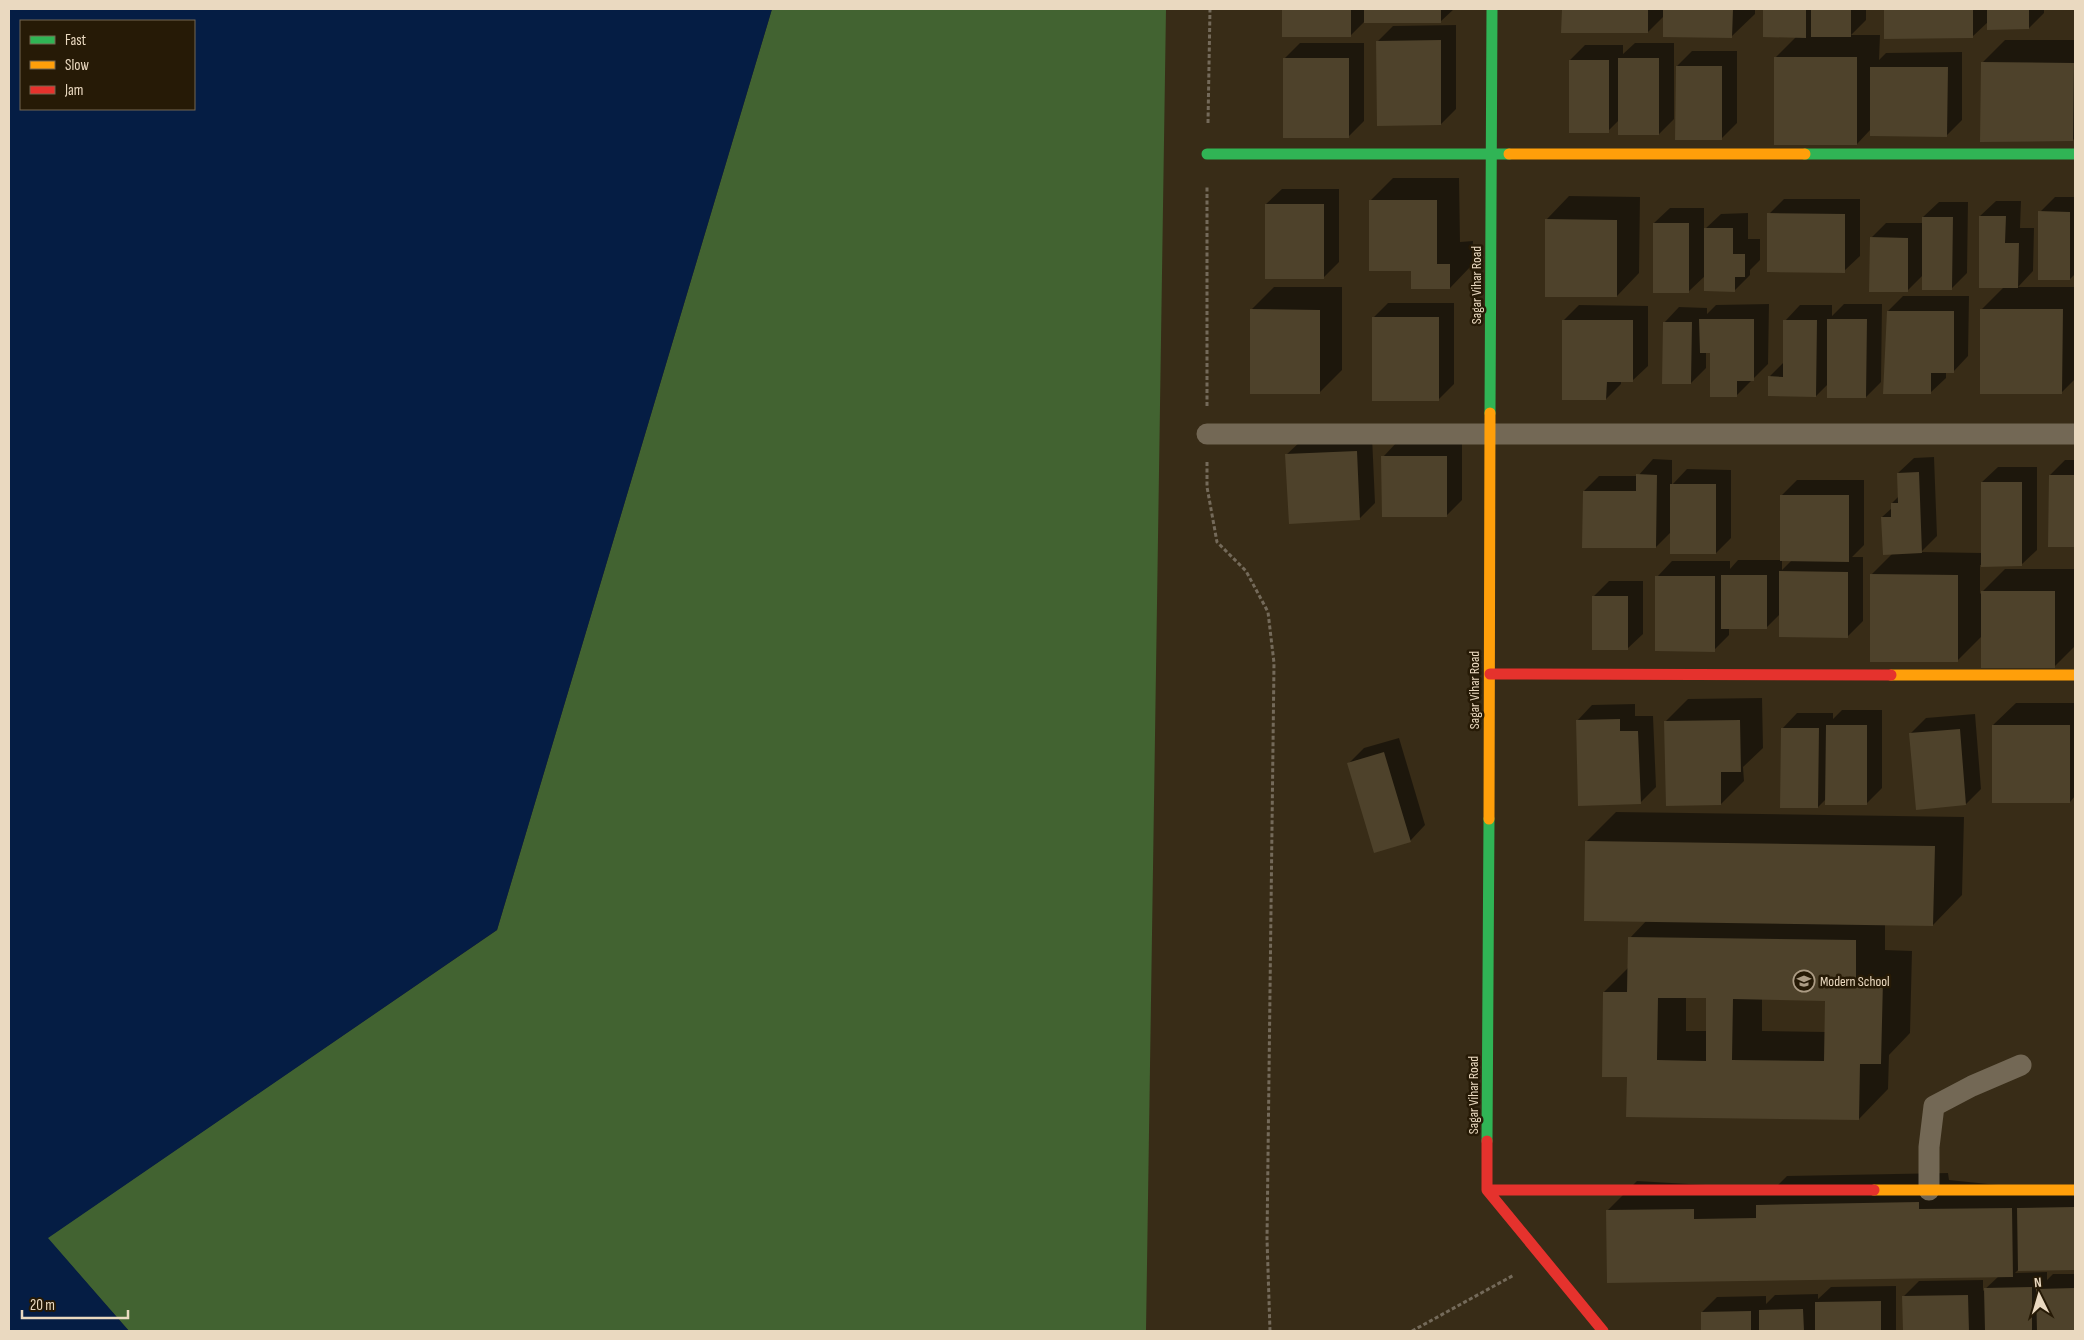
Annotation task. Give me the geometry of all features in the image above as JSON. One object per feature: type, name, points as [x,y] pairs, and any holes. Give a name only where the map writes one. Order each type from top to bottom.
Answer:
[{"type":"street","name":"Sagar Vihar Road","points":[[1487,1190],[1492,9]]},
{"type":"street","points":[[1207,154],[2075,154]]},
{"type":"street","points":[[1490,674],[2075,675]]},
{"type":"street","points":[[1487,1190],[2075,1190]]},
{"type":"street","points":[[1487,1190],[1602,1331]]},
{"type":"lane","points":[[1207,434],[2075,434]]},
{"type":"lane","points":[[1929,1190],[1929,1147],[1934,1106],[1972,1086],[2021,1065]]},
{"type":"path","points":[[1210,9],[1207,154],[1208,486],[1217,542],[1246,571],[1268,612],[1274,663],[1266,1239],[1270,1331]]},
{"type":"path","points":[[1412,1331],[1544,1259]]},
{"type":"green space","points":[[772,9],[1166,9],[1146,1331],[129,1331],[47,1238],[497,930]]},
{"type":"water","points":[[9,9],[772,9],[497,930],[48,1238],[129,1331],[9,1331]]},
{"type":"building","points":[[1282,9],[1351,9],[1351,37],[1282,37]]},
{"type":"building","points":[[1364,9],[1441,9],[1441,23],[1364,23]]},
{"type":"building","points":[[1562,9],[1648,9],[1648,33],[1561,33]]},
{"type":"building","points":[[1663,9],[1733,9],[1732,38],[1663,37]]},
{"type":"building","points":[[1763,9],[1806,9],[1806,38],[1763,37]]},
{"type":"building","points":[[1811,9],[1851,9],[1851,37],[1811,37]]},
{"type":"building","points":[[1884,9],[1973,9],[1973,38],[1884,39]]},
{"type":"building","points":[[1987,9],[2029,9],[2029,29],[1987,30]]},
{"type":"building","points":[[1441,40],[1441,125],[1377,126],[1376,41]]},
{"type":"building","points":[[1774,57],[1857,57],[1857,145],[1774,145]]},
{"type":"building","points":[[1283,58],[1349,58],[1349,138],[1283,138]]},
{"type":"building","points":[[1618,58],[1659,58],[1659,135],[1618,135]]},
{"type":"building","points":[[1569,60],[1609,60],[1609,133],[1569,133]]},
{"type":"building","points":[[1981,62],[2074,63],[2073,141],[1980,142]]},
{"type":"building","points":[[1676,66],[1722,66],[1722,140],[1675,140]]},
{"type":"building","points":[[1870,67],[1948,67],[1947,137],[1870,136]]},
{"type":"building","points":[[1369,200],[1437,200],[1437,264],[1450,264],[1450,289],[1411,289],[1411,271],[1369,271]]},
{"type":"building","points":[[1265,204],[1324,204],[1324,279],[1265,279]]},
{"type":"building","points":[[2038,211],[2070,212],[2070,280],[2038,280]]},
{"type":"building","points":[[1767,213],[1845,214],[1845,273],[1767,272]]},
{"type":"building","points":[[1979,216],[2006,216],[2005,243],[2019,243],[2018,288],[1979,288]]},
{"type":"building","points":[[1922,217],[1953,217],[1952,290],[1922,290]]},
{"type":"building","points":[[1545,219],[1617,220],[1617,297],[1545,297]]},
{"type":"building","points":[[1653,223],[1689,223],[1689,293],[1653,293]]},
{"type":"building","points":[[1704,228],[1733,228],[1733,254],[1745,254],[1745,277],[1735,277],[1735,292],[1704,291]]},
{"type":"building","points":[[1870,237],[1908,238],[1908,292],[1869,292]]},
{"type":"building","points":[[1250,309],[1320,310],[1320,394],[1250,394]]},
{"type":"building","points":[[1980,309],[2063,309],[2062,394],[1980,394]]},
{"type":"building","points":[[1887,311],[1954,311],[1954,373],[1931,373],[1931,394],[1883,394]]},
{"type":"building","points":[[1372,317],[1439,317],[1439,401],[1372,401]]},
{"type":"building","points":[[1699,319],[1754,319],[1754,381],[1737,381],[1737,397],[1710,397],[1710,353],[1700,353]]},
{"type":"building","points":[[1827,319],[1867,319],[1866,398],[1827,398]]},
{"type":"building","points":[[1562,320],[1633,320],[1633,382],[1607,382],[1606,400],[1562,400]]},
{"type":"building","points":[[1783,320],[1817,320],[1816,397],[1768,396],[1768,376],[1783,377]]},
{"type":"building","points":[[1663,322],[1692,322],[1691,384],[1662,384]]},
{"type":"building","points":[[1357,451],[1360,520],[1289,524],[1285,454]]},
{"type":"building","points":[[1381,456],[1447,456],[1447,517],[1382,517]]},
{"type":"building","points":[[1919,472],[1922,553],[1883,555],[1881,517],[1891,517],[1891,503],[1898,503],[1897,473]]},
{"type":"building","points":[[1636,474],[1657,475],[1656,548],[1582,548],[1583,491],[1636,491]]},
{"type":"building","points":[[2049,475],[2075,475],[2075,547],[2048,547]]},
{"type":"building","points":[[1981,482],[2022,482],[2022,566],[1981,567]]},
{"type":"building","points":[[1670,484],[1716,484],[1716,554],[1670,554]]},
{"type":"building","points":[[1780,495],[1849,495],[1849,562],[1780,561]]},
{"type":"building","points":[[1779,571],[1848,572],[1848,638],[1779,637]]},
{"type":"building","points":[[1870,574],[1958,575],[1958,662],[1870,662]]},
{"type":"building","points":[[1721,575],[1767,575],[1767,629],[1721,629]]},
{"type":"building","points":[[1655,576],[1715,576],[1715,652],[1655,651]]},
{"type":"building","points":[[1981,591],[2055,591],[2055,668],[1981,668]]},
{"type":"building","points":[[1592,596],[1628,596],[1628,650],[1592,650]]},
{"type":"building","points":[[1620,719],[1620,731],[1638,731],[1641,804],[1578,806],[1576,720]]},
{"type":"building","points":[[1740,720],[1741,772],[1721,772],[1721,805],[1666,806],[1664,721]]},
{"type":"building","points":[[1826,725],[1867,725],[1867,805],[1825,805]]},
{"type":"building","points":[[1992,725],[2070,725],[2070,803],[1992,803]]},
{"type":"building","points":[[1781,728],[1819,728],[1818,808],[1780,808]]},
{"type":"building","points":[[1960,729],[1966,805],[1916,810],[1909,733]]},
{"type":"building","points":[[1384,752],[1411,842],[1374,853],[1347,763]]},
{"type":"building","points":[[1585,841],[1935,846],[1933,926],[1584,921]]},
{"type":"building","points":[[1628,937],[1856,940],[1856,979],[1883,980],[1881,1064],[1860,1064],[1859,1120],[1626,1117],[1627,1077],[1602,1077],[1603,992],[1627,992]],"holes":[[[1658,998],[1706,998],[1706,1061],[1657,1060]],[[1733,999],[1825,1001],[1824,1061],[1732,1060]]]},
{"type":"building","points":[[1919,1202],[1919,1209],[2012,1208],[2013,1277],[1607,1283],[1606,1210],[1694,1209],[1694,1219],[1756,1218],[1756,1205]]},
{"type":"building","points":[[2075,1207],[2075,1270],[2018,1271],[2017,1208]]},
{"type":"building","points":[[2032,1287],[2032,1331],[1985,1331],[1984,1288]]},
{"type":"building","points":[[2075,1288],[2075,1331],[2037,1331],[2036,1289]]},
{"type":"building","points":[[1968,1295],[1969,1331],[1903,1331],[1902,1296]]},
{"type":"building","points":[[1881,1301],[1881,1331],[1815,1331],[1815,1302]]},
{"type":"building","points":[[1803,1309],[1804,1331],[1759,1331],[1759,1310]]},
{"type":"building","points":[[1751,1311],[1751,1331],[1701,1331],[1701,1312]]},
{"type":"traffic: fast","points":[[1490,413],[1492,9]]},
{"type":"traffic: fast","points":[[1207,154],[1509,154]]},
{"type":"traffic: fast","points":[[1805,154],[2075,154]]},
{"type":"traffic: fast","points":[[1487,1141],[1489,819]]},
{"type":"traffic: slow","points":[[1509,154],[1805,154]]},
{"type":"traffic: slow","points":[[1489,819],[1490,413]]},
{"type":"traffic: slow","points":[[1891,675],[2075,675]]},
{"type":"traffic: slow","points":[[1874,1190],[2075,1190]]},
{"type":"traffic: jam","points":[[1490,674],[1891,675]]},
{"type":"traffic: jam","points":[[1487,1141],[1487,1190],[1603,1331]]},
{"type":"traffic: jam","points":[[1487,1190],[1874,1190]]},
{"type":"place","name":"Modern School","points":[[1804,981]]}]
